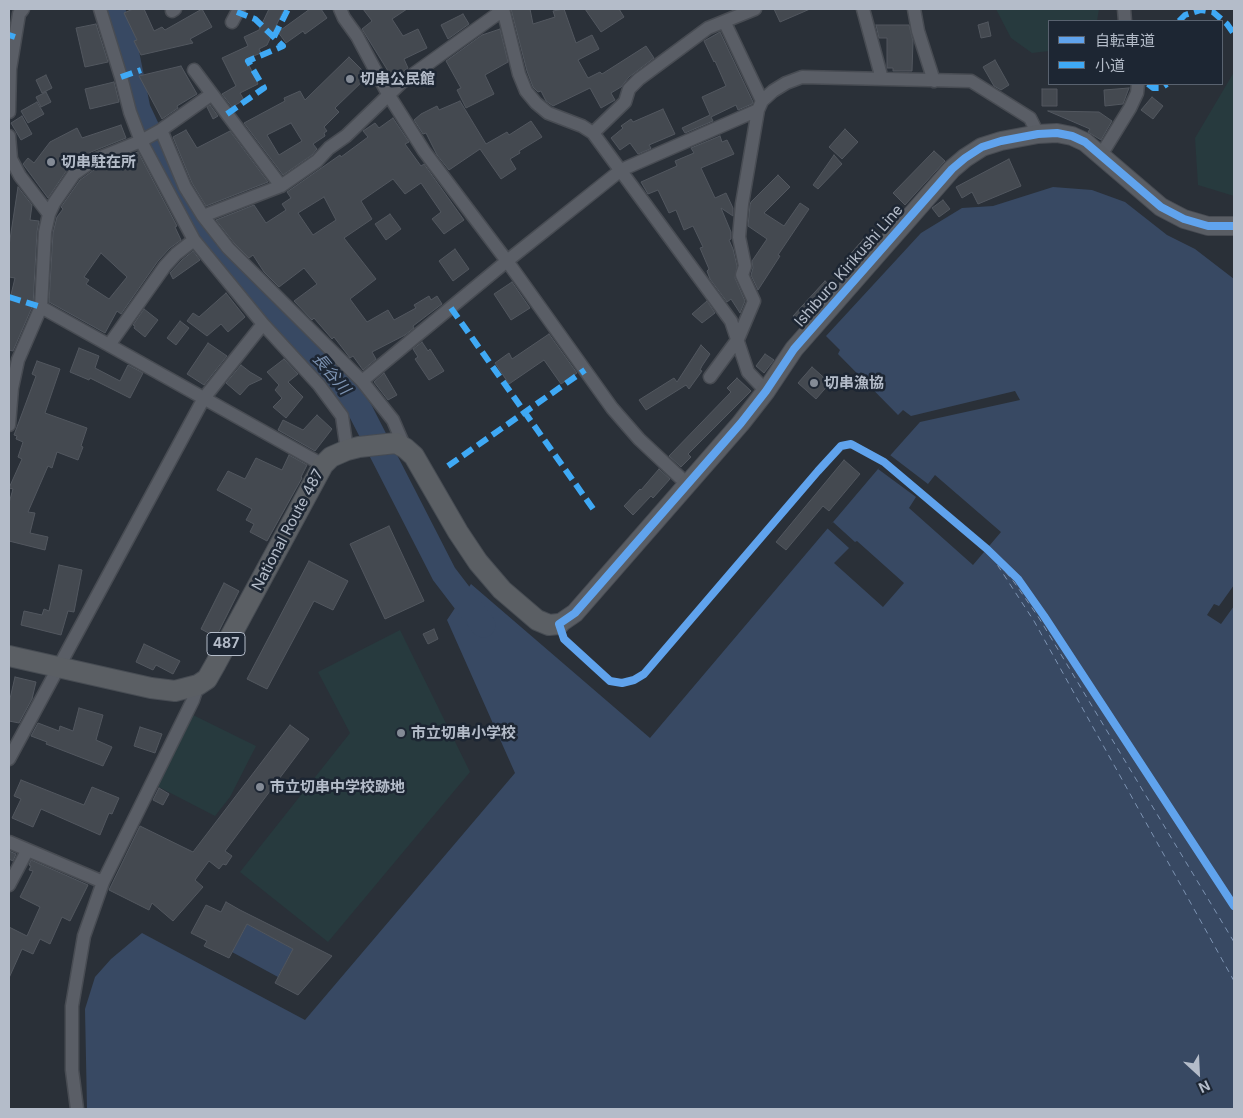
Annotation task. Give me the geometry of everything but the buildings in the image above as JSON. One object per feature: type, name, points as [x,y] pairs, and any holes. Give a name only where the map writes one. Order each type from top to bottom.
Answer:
[{"type":"highway","name":"National Route 487","points":[[198,685],[207,679],[215,665],[323,465],[331,457],[353,448],[400,446]]},
{"type":"highway","points":[[400,446],[414,456],[458,532],[478,562],[502,590],[537,620],[549,625],[559,624]]},
{"type":"highway","points":[[9,656],[151,688],[175,691],[198,685]]},
{"type":"main road","name":"Ishiburo Kirikushi Line","points":[[559,624],[575,613],[742,423],[794,349],[952,169],[982,147],[1001,141],[1038,134],[1057,133],[1072,136],[1085,142],[1161,207],[1184,219],[1208,226],[1234,226]]},
{"type":"street","points":[[9,112],[10,69],[19,14],[22,9]]},
{"type":"street","points":[[100,9],[122,76],[130,112],[151,135],[203,216],[228,248],[362,381],[393,420],[400,446]]},
{"type":"street","points":[[232,22],[239,9]]},
{"type":"street","points":[[340,9],[357,36],[388,94],[424,151],[507,261],[612,408],[639,440],[687,484]]},
{"type":"street","points":[[593,133],[625,102],[629,89],[639,79],[708,28],[755,9]]},
{"type":"street","points":[[863,9],[882,79]]},
{"type":"street","points":[[914,9],[918,31],[934,81]]},
{"type":"street","points":[[203,216],[281,186],[317,161],[401,83],[503,10],[519,74],[526,91],[536,104],[548,113],[582,126],[593,133],[731,322],[748,372],[766,391]]},
{"type":"street","points":[[710,377],[738,339],[754,301],[742,275],[746,266],[738,237],[760,106],[725,22]]},
{"type":"street","points":[[194,70],[281,186]]},
{"type":"street","points":[[362,381],[621,170],[760,106],[773,91],[786,82],[802,77],[971,81],[1030,118],[1038,134]]},
{"type":"street","points":[[1101,155],[1130,108],[1137,93],[1138,85]]},
{"type":"street","points":[[9,425],[12,388],[18,360],[41,307],[45,232],[49,214],[54,203],[74,174],[94,160],[151,135],[212,94]]},
{"type":"street","points":[[151,135],[194,240],[263,324],[319,385],[342,416],[353,448]]},
{"type":"street","points":[[9,136],[10,160],[49,214]]},
{"type":"street","points":[[109,345],[165,266],[194,240]]},
{"type":"street","points":[[41,307],[323,465]]},
{"type":"street","points":[[9,759],[204,398],[263,324]]},
{"type":"street","points":[[76,1109],[72,1070],[72,1006],[84,936],[103,882],[193,700],[198,685]]},
{"type":"street","points":[[9,842],[103,882]]},
{"type":"street","points":[[9,885],[28,851]]},
{"type":"green space","points":[[996,9],[1099,9],[1097,20],[1048,20],[1048,51],[1032,53],[1011,38]]},
{"type":"green space","points":[[1234,72],[1234,196],[1198,185],[1195,138]]},
{"type":"green space","points":[[400,630],[470,772],[328,942],[240,872],[350,733],[318,672]]},
{"type":"green space","points":[[191,714],[256,746],[230,797],[215,816],[155,785]]},
{"type":"water","points":[[1053,187],[1092,190],[1125,202],[1167,235],[1195,249],[1234,279],[1234,1109],[87,1109],[85,1009],[95,977],[111,959],[142,933],[305,1020],[515,773],[447,620],[471,584],[650,738],[920,422],[1020,400],[1015,391],[911,416],[903,410],[898,415],[838,354],[840,350],[826,336],[921,233],[962,208],[993,206]]},
{"type":"water","points":[[247,924],[293,949],[278,977],[232,952]]},
{"type":"pier","points":[[890,455],[928,484],[935,475],[1001,532],[973,565],[909,508],[916,497],[878,469]]},
{"type":"pier","points":[[833,522],[904,583],[883,607],[834,563],[849,548],[827,528]]},
{"type":"pier","points":[[1234,585],[1234,606],[1221,624],[1207,615],[1214,604],[1219,606]]},
{"type":"waterway","name":"長谷川","points":[[112,9],[125,45],[138,109],[181,201],[205,238],[336,376],[361,412],[444,574],[483,625]]},
{"type":"ferry route","points":[[1234,942],[1039,618],[1014,582],[987,549],[1034,621],[1234,981]]},
{"type":"ferry route","points":[[991,553],[1018,579],[1044,616],[1234,906]]},
{"type":"marked path","points":[[274,37],[288,9]]},
{"type":"marked path","points":[[1180,20],[1185,15],[1201,10],[1213,12],[1222,20]]},
{"type":"marked path","points":[[227,114],[264,88],[248,61],[283,46],[255,19],[237,12]]},
{"type":"marked path","points":[[1223,21],[1234,34]]},
{"type":"marked path","points":[[9,35],[15,37]]},
{"type":"marked path","points":[[121,77],[141,70]]},
{"type":"marked path","points":[[1149,85],[1153,88],[1161,88],[1166,85]]},
{"type":"marked path","points":[[9,297],[41,307]]},
{"type":"marked path","points":[[451,308],[596,513]]},
{"type":"marked path","points":[[448,466],[585,370]]},
{"type":"cycle path","points":[[1234,226],[1208,226],[1184,219],[1161,207],[1085,142],[1072,136],[1057,133],[1038,134],[1001,141],[982,147],[952,169],[794,349],[766,391],[741,423],[575,613],[559,624],[564,639],[610,681],[622,683],[634,680],[644,674],[818,471],[841,446],[851,444],[884,462],[987,549],[1018,579],[1234,906]]},
{"type":"place","name":"切串公民館","points":[[350,79]]},
{"type":"place","name":"切串駐在所","points":[[51,162]]},
{"type":"place","name":"切串漁協","points":[[814,383]]},
{"type":"place","name":"市立切串小学校","points":[[401,733]]},
{"type":"place","name":"市立切串中学校跡地","points":[[260,787]]}]
